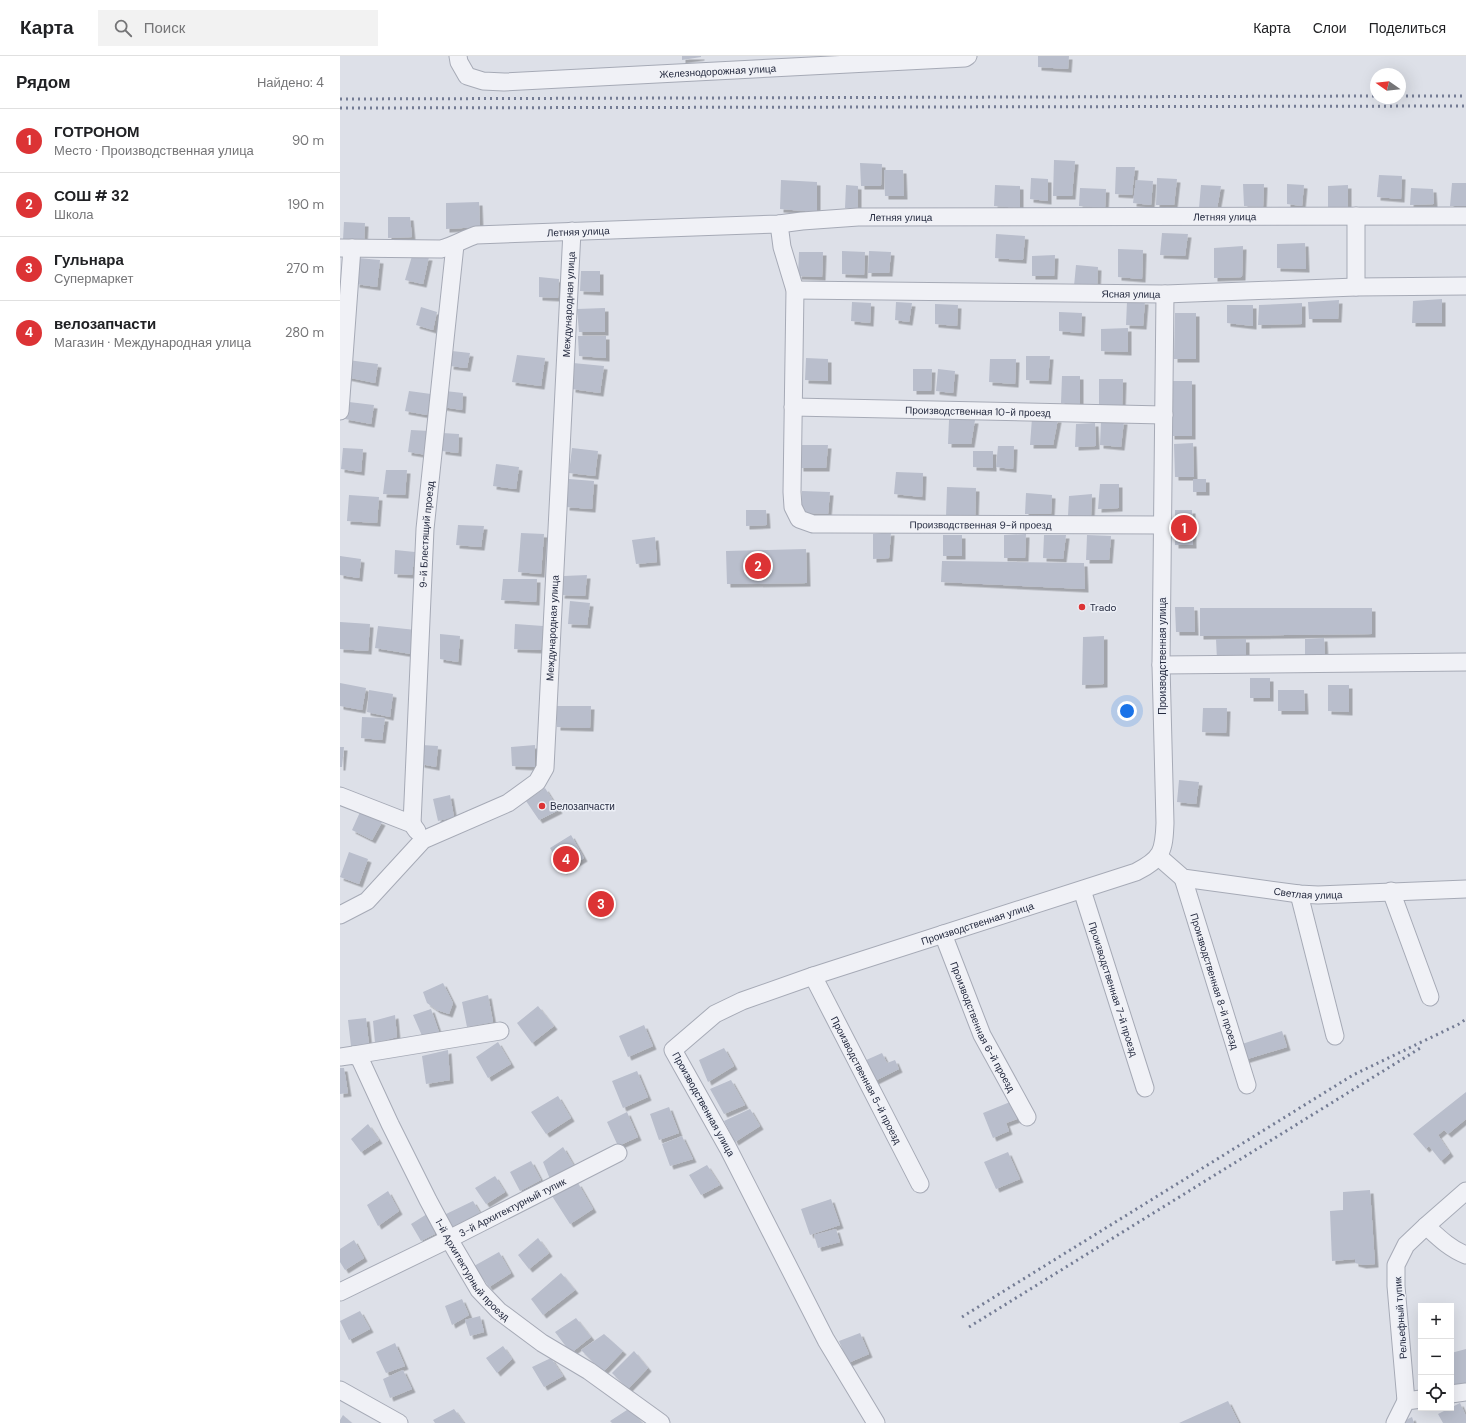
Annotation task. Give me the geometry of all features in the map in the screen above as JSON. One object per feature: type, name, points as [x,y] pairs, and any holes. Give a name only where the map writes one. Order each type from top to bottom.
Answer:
[{"type":"street","name":"Железнодорожная улица","points":[[458,56],[459,62],[467,76],[483,81],[504,82],[965,58],[968,56]]},
{"type":"street","name":"Летняя улица","points":[[346,248],[441,249],[476,236],[779,224],[810,220],[895,216],[1466,216]]},
{"type":"street","points":[[1356,216],[1356,287]]},
{"type":"street","points":[[779,224],[782,247],[795,290],[793,407]]},
{"type":"street","name":"Международная улица","points":[[340,915],[367,901],[423,840],[508,803],[537,782],[545,768],[572,231]]},
{"type":"street","name":"9-й Блестящий проезд","points":[[412,824],[425,529],[455,245]]},
{"type":"street","points":[[340,411],[346,248]]},
{"type":"street","name":"Ясная улица","points":[[795,290],[1165,294],[1356,287],[1466,286]]},
{"type":"street","name":"Производственная улица","points":[[876,1423],[826,1340],[728,1148],[673,1050],[714,1014],[742,1001],[813,976],[1136,872],[1148,866],[1159,857],[1164,840],[1165,823],[1161,665],[1165,294]]},
{"type":"street","name":"Производственная 10-й проезд","points":[[793,407],[1164,415]]},
{"type":"street","name":"Производственная 9-й проезд","points":[[793,407],[793,507],[799,519],[813,524],[1163,525]]},
{"type":"street","points":[[1161,665],[1466,662]]},
{"type":"street","points":[[340,796],[412,824],[423,840]]},
{"type":"street","points":[[1159,857],[1183,878]]},
{"type":"street","name":"Светлая улица","points":[[1183,878],[1299,894],[1318,895],[1466,888]]},
{"type":"street","name":"Производственная 8-й проезд","points":[[1183,878],[1247,1085]]},
{"type":"street","name":"Производственная 7-й проезд","points":[[1082,890],[1145,1088]]},
{"type":"street","points":[[1391,891],[1430,997]]},
{"type":"street","points":[[1299,894],[1335,1036]]},
{"type":"street","name":"Производственная 6-й проезд","points":[[943,934],[982,1035],[1026,1117]]},
{"type":"street","name":"Производственная 5-й проезд","points":[[813,976],[920,1184]]},
{"type":"street","name":"1-й Архитектурный проезд","points":[[347,1056],[500,1031]]},
{"type":"street","name":"1-й Архитектурный проезд","points":[[347,1056],[360,1059],[390,1124],[449,1239],[479,1290],[499,1311],[542,1343],[589,1371],[661,1423]]},
{"type":"street","name":"3-й Архитектурный тупик","points":[[340,1292],[449,1239],[618,1153]]},
{"type":"street","name":"Рельефный тупик","points":[[1414,1400],[1396,1286],[1396,1265],[1406,1245],[1466,1191]]},
{"type":"street","points":[[1426,1226],[1448,1245],[1466,1255]]},
{"type":"street","points":[[340,1390],[399,1423]]},
{"type":"street","points":[[1454,1394],[1466,1392]]},
{"type":"street","points":[[1395,1423],[1414,1400]]},
{"type":"building","points":[[682,56],[701,56],[701,57],[682,60]]},
{"type":"building","points":[[1038,56],[1069,56],[1068,69],[1038,67]]},
{"type":"building","points":[[1054,160],[1075,161],[1072,196],[1053,196]]},
{"type":"building","points":[[860,163],[882,164],[881,186],[861,186]]},
{"type":"building","points":[[1116,167],[1135,167],[1132,195],[1115,194]]},
{"type":"building","points":[[884,170],[903,170],[904,196],[885,196]]},
{"type":"building","points":[[1379,175],[1402,176],[1401,199],[1377,197]]},
{"type":"building","points":[[1031,178],[1048,179],[1048,201],[1030,199]]},
{"type":"building","points":[[1157,178],[1177,179],[1174,205],[1156,205]]},
{"type":"building","points":[[781,180],[817,182],[817,212],[780,209]]},
{"type":"building","points":[[1136,180],[1153,181],[1151,205],[1133,203]]},
{"type":"building","points":[[1452,183],[1466,183],[1466,206],[1450,206]]},
{"type":"building","points":[[1243,184],[1264,184],[1263,207],[1244,206]]},
{"type":"building","points":[[1287,184],[1304,185],[1302,206],[1287,204]]},
{"type":"building","points":[[846,185],[858,186],[858,209],[845,208]]},
{"type":"building","points":[[995,185],[1020,186],[1020,208],[994,206]]},
{"type":"building","points":[[1201,185],[1221,186],[1217,209],[1199,208]]},
{"type":"building","points":[[1348,185],[1348,210],[1328,210],[1328,186]]},
{"type":"building","points":[[1080,188],[1106,189],[1105,208],[1079,206]]},
{"type":"building","points":[[1411,188],[1433,189],[1434,204],[1410,205]]},
{"type":"building","points":[[479,202],[480,227],[446,229],[446,203]]},
{"type":"building","points":[[388,217],[410,217],[412,237],[388,238]]},
{"type":"building","points":[[344,222],[365,223],[364,242],[343,240]]},
{"type":"building","points":[[1162,233],[1188,234],[1185,256],[1160,255]]},
{"type":"building","points":[[996,234],[1025,236],[1023,260],[995,258]]},
{"type":"building","points":[[1305,243],[1306,269],[1277,268],[1277,244]]},
{"type":"building","points":[[1243,246],[1242,277],[1214,278],[1214,248]]},
{"type":"building","points":[[1118,249],[1143,250],[1142,279],[1118,277]]},
{"type":"building","points":[[842,251],[865,252],[864,275],[842,274]]},
{"type":"building","points":[[869,251],[891,252],[889,273],[868,273]]},
{"type":"building","points":[[799,252],[823,252],[822,277],[798,276]]},
{"type":"building","points":[[1055,255],[1054,276],[1032,276],[1032,256]]},
{"type":"building","points":[[412,256],[429,257],[423,284],[405,280]]},
{"type":"building","points":[[358,258],[380,260],[377,287],[356,284]]},
{"type":"building","points":[[1076,265],[1098,267],[1097,288],[1074,286]]},
{"type":"building","points":[[581,271],[600,271],[600,292],[580,291]]},
{"type":"building","points":[[539,277],[559,279],[558,298],[539,297]]},
{"type":"building","points":[[1442,299],[1442,323],[1412,323],[1413,301]]},
{"type":"building","points":[[1339,300],[1338,319],[1309,319],[1308,302]]},
{"type":"building","points":[[1127,301],[1145,301],[1143,326],[1126,325]]},
{"type":"building","points":[[852,302],[871,303],[870,323],[851,321]]},
{"type":"building","points":[[896,302],[912,303],[909,322],[895,320]]},
{"type":"building","points":[[1302,303],[1302,324],[1258,325],[1259,305]]},
{"type":"building","points":[[935,304],[958,305],[957,326],[935,324]]},
{"type":"building","points":[[1227,305],[1253,305],[1253,326],[1227,323]]},
{"type":"building","points":[[421,307],[437,312],[433,330],[416,325]]},
{"type":"building","points":[[605,308],[605,332],[579,332],[577,309]]},
{"type":"building","points":[[1059,312],[1082,313],[1081,333],[1059,331]]},
{"type":"building","points":[[1175,313],[1196,313],[1196,359],[1174,359]]},
{"type":"building","points":[[1128,328],[1128,352],[1101,351],[1101,329]]},
{"type":"building","points":[[578,336],[606,336],[606,358],[579,356]]},
{"type":"building","points":[[452,351],[470,353],[467,368],[450,366]]},
{"type":"building","points":[[517,355],[545,358],[541,386],[512,382]]},
{"type":"building","points":[[1026,356],[1050,356],[1048,381],[1026,380]]},
{"type":"building","points":[[806,358],[828,359],[828,381],[805,380]]},
{"type":"building","points":[[990,359],[1016,359],[1015,384],[989,382]]},
{"type":"building","points":[[348,360],[378,364],[375,383],[346,377]]},
{"type":"building","points":[[573,363],[604,366],[600,393],[572,389]]},
{"type":"building","points":[[913,369],[932,369],[931,391],[913,391]]},
{"type":"building","points":[[938,369],[955,371],[953,393],[936,391]]},
{"type":"building","points":[[1062,376],[1080,376],[1080,404],[1061,403]]},
{"type":"building","points":[[1099,379],[1123,379],[1122,407],[1099,405]]},
{"type":"building","points":[[1171,381],[1192,381],[1192,436],[1171,436]]},
{"type":"building","points":[[409,391],[431,394],[427,415],[405,411]]},
{"type":"building","points":[[445,391],[463,393],[462,410],[443,407]]},
{"type":"building","points":[[349,402],[374,405],[371,424],[345,419]]},
{"type":"building","points":[[1032,418],[1058,419],[1053,445],[1030,445]]},
{"type":"building","points":[[949,420],[975,420],[971,444],[948,444]]},
{"type":"building","points":[[1101,421],[1124,421],[1121,447],[1100,445]]},
{"type":"building","points":[[1095,423],[1096,446],[1075,447],[1076,424]]},
{"type":"building","points":[[411,430],[430,431],[427,455],[408,452]]},
{"type":"building","points":[[442,433],[459,434],[458,453],[442,451]]},
{"type":"building","points":[[1193,443],[1194,477],[1175,477],[1174,444]]},
{"type":"building","points":[[799,445],[828,445],[826,468],[800,468]]},
{"type":"building","points":[[998,446],[1014,446],[1013,469],[996,467]]},
{"type":"building","points":[[343,448],[363,449],[361,472],[341,469]]},
{"type":"building","points":[[572,448],[598,451],[595,476],[569,473]]},
{"type":"building","points":[[973,451],[993,451],[993,468],[973,467]]},
{"type":"building","points":[[496,464],[519,467],[516,489],[493,486]]},
{"type":"building","points":[[386,470],[407,470],[405,495],[383,494]]},
{"type":"building","points":[[896,472],[923,473],[922,497],[894,494]]},
{"type":"building","points":[[569,479],[594,481],[592,509],[566,507]]},
{"type":"building","points":[[1193,479],[1206,479],[1206,492],[1193,492]]},
{"type":"building","points":[[1100,484],[1119,484],[1119,508],[1098,509]]},
{"type":"building","points":[[947,487],[976,488],[975,519],[946,517]]},
{"type":"building","points":[[802,491],[830,492],[828,514],[802,513]]},
{"type":"building","points":[[1026,493],[1052,495],[1051,514],[1025,514]]},
{"type":"building","points":[[1092,494],[1091,516],[1068,516],[1069,496]]},
{"type":"building","points":[[349,495],[379,497],[377,523],[347,521]]},
{"type":"building","points":[[746,510],[766,510],[767,525],[746,526]]},
{"type":"building","points":[[1175,510],[1192,510],[1193,545],[1175,545]]},
{"type":"building","points":[[458,525],[484,526],[481,547],[456,545]]},
{"type":"building","points":[[891,532],[889,558],[873,559],[873,534]]},
{"type":"building","points":[[521,533],[544,534],[541,574],[518,572]]},
{"type":"building","points":[[1026,534],[1025,558],[1004,558],[1004,535]]},
{"type":"building","points":[[943,535],[962,535],[962,556],[943,556]]},
{"type":"building","points":[[1044,535],[1066,535],[1063,559],[1043,558]]},
{"type":"building","points":[[1087,535],[1111,536],[1109,560],[1086,560]]},
{"type":"building","points":[[655,537],[657,562],[636,564],[632,540]]},
{"type":"building","points":[[806,549],[807,583],[727,584],[726,551]]},
{"type":"building","points":[[395,550],[415,552],[412,575],[394,574]]},
{"type":"building","points":[[340,556],[361,559],[359,578],[340,575]]},
{"type":"building","points":[[942,561],[1084,563],[1085,589],[941,582]]},
{"type":"building","points":[[587,575],[585,596],[561,595],[564,576]]},
{"type":"building","points":[[503,579],[537,579],[536,602],[501,600]]},
{"type":"building","points":[[570,601],[590,603],[587,625],[568,624]]},
{"type":"building","points":[[1175,607],[1194,607],[1195,632],[1176,632]]},
{"type":"building","points":[[1200,608],[1372,608],[1372,634],[1200,636]]},
{"type":"building","points":[[340,622],[370,624],[368,651],[340,649]]},
{"type":"building","points":[[515,624],[543,626],[541,650],[514,649]]},
{"type":"building","points":[[378,626],[416,630],[411,654],[375,648]]},
{"type":"building","points":[[440,634],[460,636],[458,662],[440,659]]},
{"type":"building","points":[[1104,636],[1104,684],[1082,685],[1083,637]]},
{"type":"building","points":[[1324,638],[1325,657],[1305,657],[1305,639]]},
{"type":"building","points":[[1216,639],[1246,639],[1246,660],[1217,660]]},
{"type":"building","points":[[1250,678],[1270,678],[1270,698],[1250,698]]},
{"type":"building","points":[[340,683],[366,688],[362,710],[340,706]]},
{"type":"building","points":[[1328,685],[1349,685],[1349,712],[1328,711]]},
{"type":"building","points":[[369,690],[393,694],[390,717],[367,712]]},
{"type":"building","points":[[1278,690],[1304,690],[1305,711],[1278,711]]},
{"type":"building","points":[[557,706],[591,706],[590,728],[557,727]]},
{"type":"building","points":[[1203,708],[1227,708],[1226,733],[1202,732]]},
{"type":"building","points":[[362,717],[385,718],[382,740],[361,738]]},
{"type":"building","points":[[422,745],[438,746],[436,767],[421,764]]},
{"type":"building","points":[[535,745],[535,767],[512,766],[511,747]]},
{"type":"building","points":[[340,747],[344,747],[342,767],[340,767]]},
{"type":"building","points":[[1179,780],[1199,782],[1196,804],[1177,802]]},
{"type":"building","points":[[545,788],[559,810],[539,820],[526,801]]},
{"type":"building","points":[[450,795],[454,817],[438,821],[433,799]]},
{"type":"building","points":[[360,812],[382,822],[372,840],[352,830]]},
{"type":"building","points":[[571,835],[584,858],[563,871],[550,848]]},
{"type":"building","points":[[349,852],[368,859],[359,884],[340,877]]},
{"type":"building","points":[[443,983],[453,1003],[449,1014],[437,1010],[427,1003],[423,992]]},
{"type":"building","points":[[488,995],[493,1022],[467,1027],[462,1002]]},
{"type":"building","points":[[538,1006],[554,1026],[532,1043],[517,1023]]},
{"type":"building","points":[[431,1009],[439,1032],[423,1038],[413,1015]]},
{"type":"building","points":[[395,1015],[397,1037],[375,1043],[373,1021]]},
{"type":"building","points":[[366,1018],[369,1045],[351,1046],[348,1020]]},
{"type":"building","points":[[644,1025],[653,1046],[628,1057],[619,1036]]},
{"type":"building","points":[[1282,1031],[1287,1047],[1244,1060],[1239,1045]]},
{"type":"building","points":[[498,1042],[511,1064],[488,1078],[476,1057]]},
{"type":"building","points":[[724,1048],[734,1066],[708,1082],[699,1060]]},
{"type":"building","points":[[448,1050],[450,1080],[426,1084],[422,1056]]},
{"type":"building","points":[[882,1053],[887,1063],[895,1060],[899,1069],[873,1082],[864,1061]]},
{"type":"building","points":[[340,1068],[344,1068],[348,1093],[340,1094]]},
{"type":"building","points":[[637,1071],[648,1097],[623,1108],[612,1081]]},
{"type":"building","points":[[731,1080],[745,1105],[724,1114],[710,1089]]},
{"type":"building","points":[[1466,1092],[1466,1119],[1448,1134],[1444,1130],[1438,1135],[1450,1153],[1441,1161],[1429,1146],[1426,1149],[1413,1134]]},
{"type":"building","points":[[558,1096],[571,1118],[546,1134],[531,1112]]},
{"type":"building","points":[[1010,1102],[1017,1119],[1006,1123],[1009,1131],[993,1138],[983,1113]]},
{"type":"building","points":[[669,1107],[679,1133],[659,1140],[650,1114]]},
{"type":"building","points":[[750,1109],[760,1126],[735,1142],[724,1121]]},
{"type":"building","points":[[627,1112],[638,1137],[618,1146],[607,1122]]},
{"type":"building","points":[[368,1124],[379,1140],[361,1152],[351,1139]]},
{"type":"building","points":[[682,1136],[693,1159],[670,1166],[662,1144]]},
{"type":"building","points":[[563,1147],[574,1166],[550,1179],[543,1162]]},
{"type":"building","points":[[1008,1152],[1020,1179],[996,1189],[984,1162]]},
{"type":"building","points":[[531,1161],[541,1180],[520,1191],[510,1172]]},
{"type":"building","points":[[707,1165],[720,1185],[701,1195],[689,1175]]},
{"type":"building","points":[[495,1176],[505,1192],[486,1204],[475,1188]]},
{"type":"building","points":[[578,1183],[593,1209],[570,1224],[552,1196]]},
{"type":"building","points":[[1370,1190],[1375,1264],[1363,1265],[1355,1263],[1355,1259],[1332,1261],[1330,1211],[1343,1210],[1343,1192]]},
{"type":"building","points":[[388,1191],[399,1211],[378,1226],[367,1205]]},
{"type":"building","points":[[831,1199],[840,1225],[810,1235],[801,1209]]},
{"type":"building","points":[[473,1201],[482,1216],[453,1231],[444,1215]]},
{"type":"building","points":[[427,1214],[435,1234],[421,1241],[411,1224]]},
{"type":"building","points":[[836,1229],[840,1242],[818,1248],[814,1235]]},
{"type":"building","points":[[538,1238],[549,1253],[529,1269],[518,1255]]},
{"type":"building","points":[[354,1240],[364,1258],[345,1270],[340,1262],[340,1249]]},
{"type":"building","points":[[499,1252],[511,1273],[489,1287],[474,1266]]},
{"type":"building","points":[[561,1273],[575,1290],[543,1315],[531,1299]]},
{"type":"building","points":[[462,1299],[469,1315],[452,1325],[445,1306]]},
{"type":"building","points":[[360,1311],[370,1329],[349,1340],[340,1321]]},
{"type":"building","points":[[480,1316],[484,1332],[470,1336],[465,1320]]},
{"type":"building","points":[[576,1318],[591,1337],[571,1353],[555,1332]]},
{"type":"building","points":[[860,1333],[869,1354],[848,1363],[839,1341]]},
{"type":"building","points":[[604,1334],[623,1351],[603,1372],[581,1350]]},
{"type":"building","points":[[395,1343],[405,1366],[386,1373],[376,1352]]},
{"type":"building","points":[[503,1346],[512,1359],[497,1373],[486,1358]]},
{"type":"building","points":[[1466,1349],[1466,1388],[1454,1387],[1454,1352]]},
{"type":"building","points":[[634,1351],[648,1368],[628,1389],[612,1373]]},
{"type":"building","points":[[551,1358],[563,1376],[544,1387],[532,1367]]},
{"type":"building","points":[[403,1370],[412,1389],[390,1398],[383,1379]]},
{"type":"building","points":[[1228,1401],[1239,1423],[1179,1423]]},
{"type":"building","points":[[1460,1403],[1466,1416],[1466,1423],[1443,1423],[1438,1414],[1444,1411],[1454,1411],[1454,1406]]},
{"type":"building","points":[[630,1408],[642,1423],[612,1423],[610,1421]]},
{"type":"building","points":[[454,1409],[464,1423],[435,1423],[433,1420]]},
{"type":"building","points":[[343,1415],[352,1423],[340,1423]]},
{"type":"building","points":[[1412,1417],[1414,1423],[1399,1423]]},
{"type":"railway","points":[[340,99],[1370,96]]},
{"type":"railway","points":[[1406,96],[1466,96]]},
{"type":"railway","points":[[340,108],[1466,106]]},
{"type":"railway","points":[[962,1317],[1353,1075],[1459,1024],[1466,1019]]},
{"type":"railway","points":[[969,1327],[1422,1047]]},
{"type":"place","name":"ГОТРОНОМ","points":[[1184,528]]},
{"type":"place","name":"СОШ # 32","points":[[758,566]]},
{"type":"place","name":"Trado","points":[[1082,607]]},
{"type":"place","name":"Велозапчасти","points":[[542,806]]},
{"type":"place","name":"велозапчасти","points":[[566,859]]},
{"type":"place","name":"Гульнара","points":[[601,904]]}]
